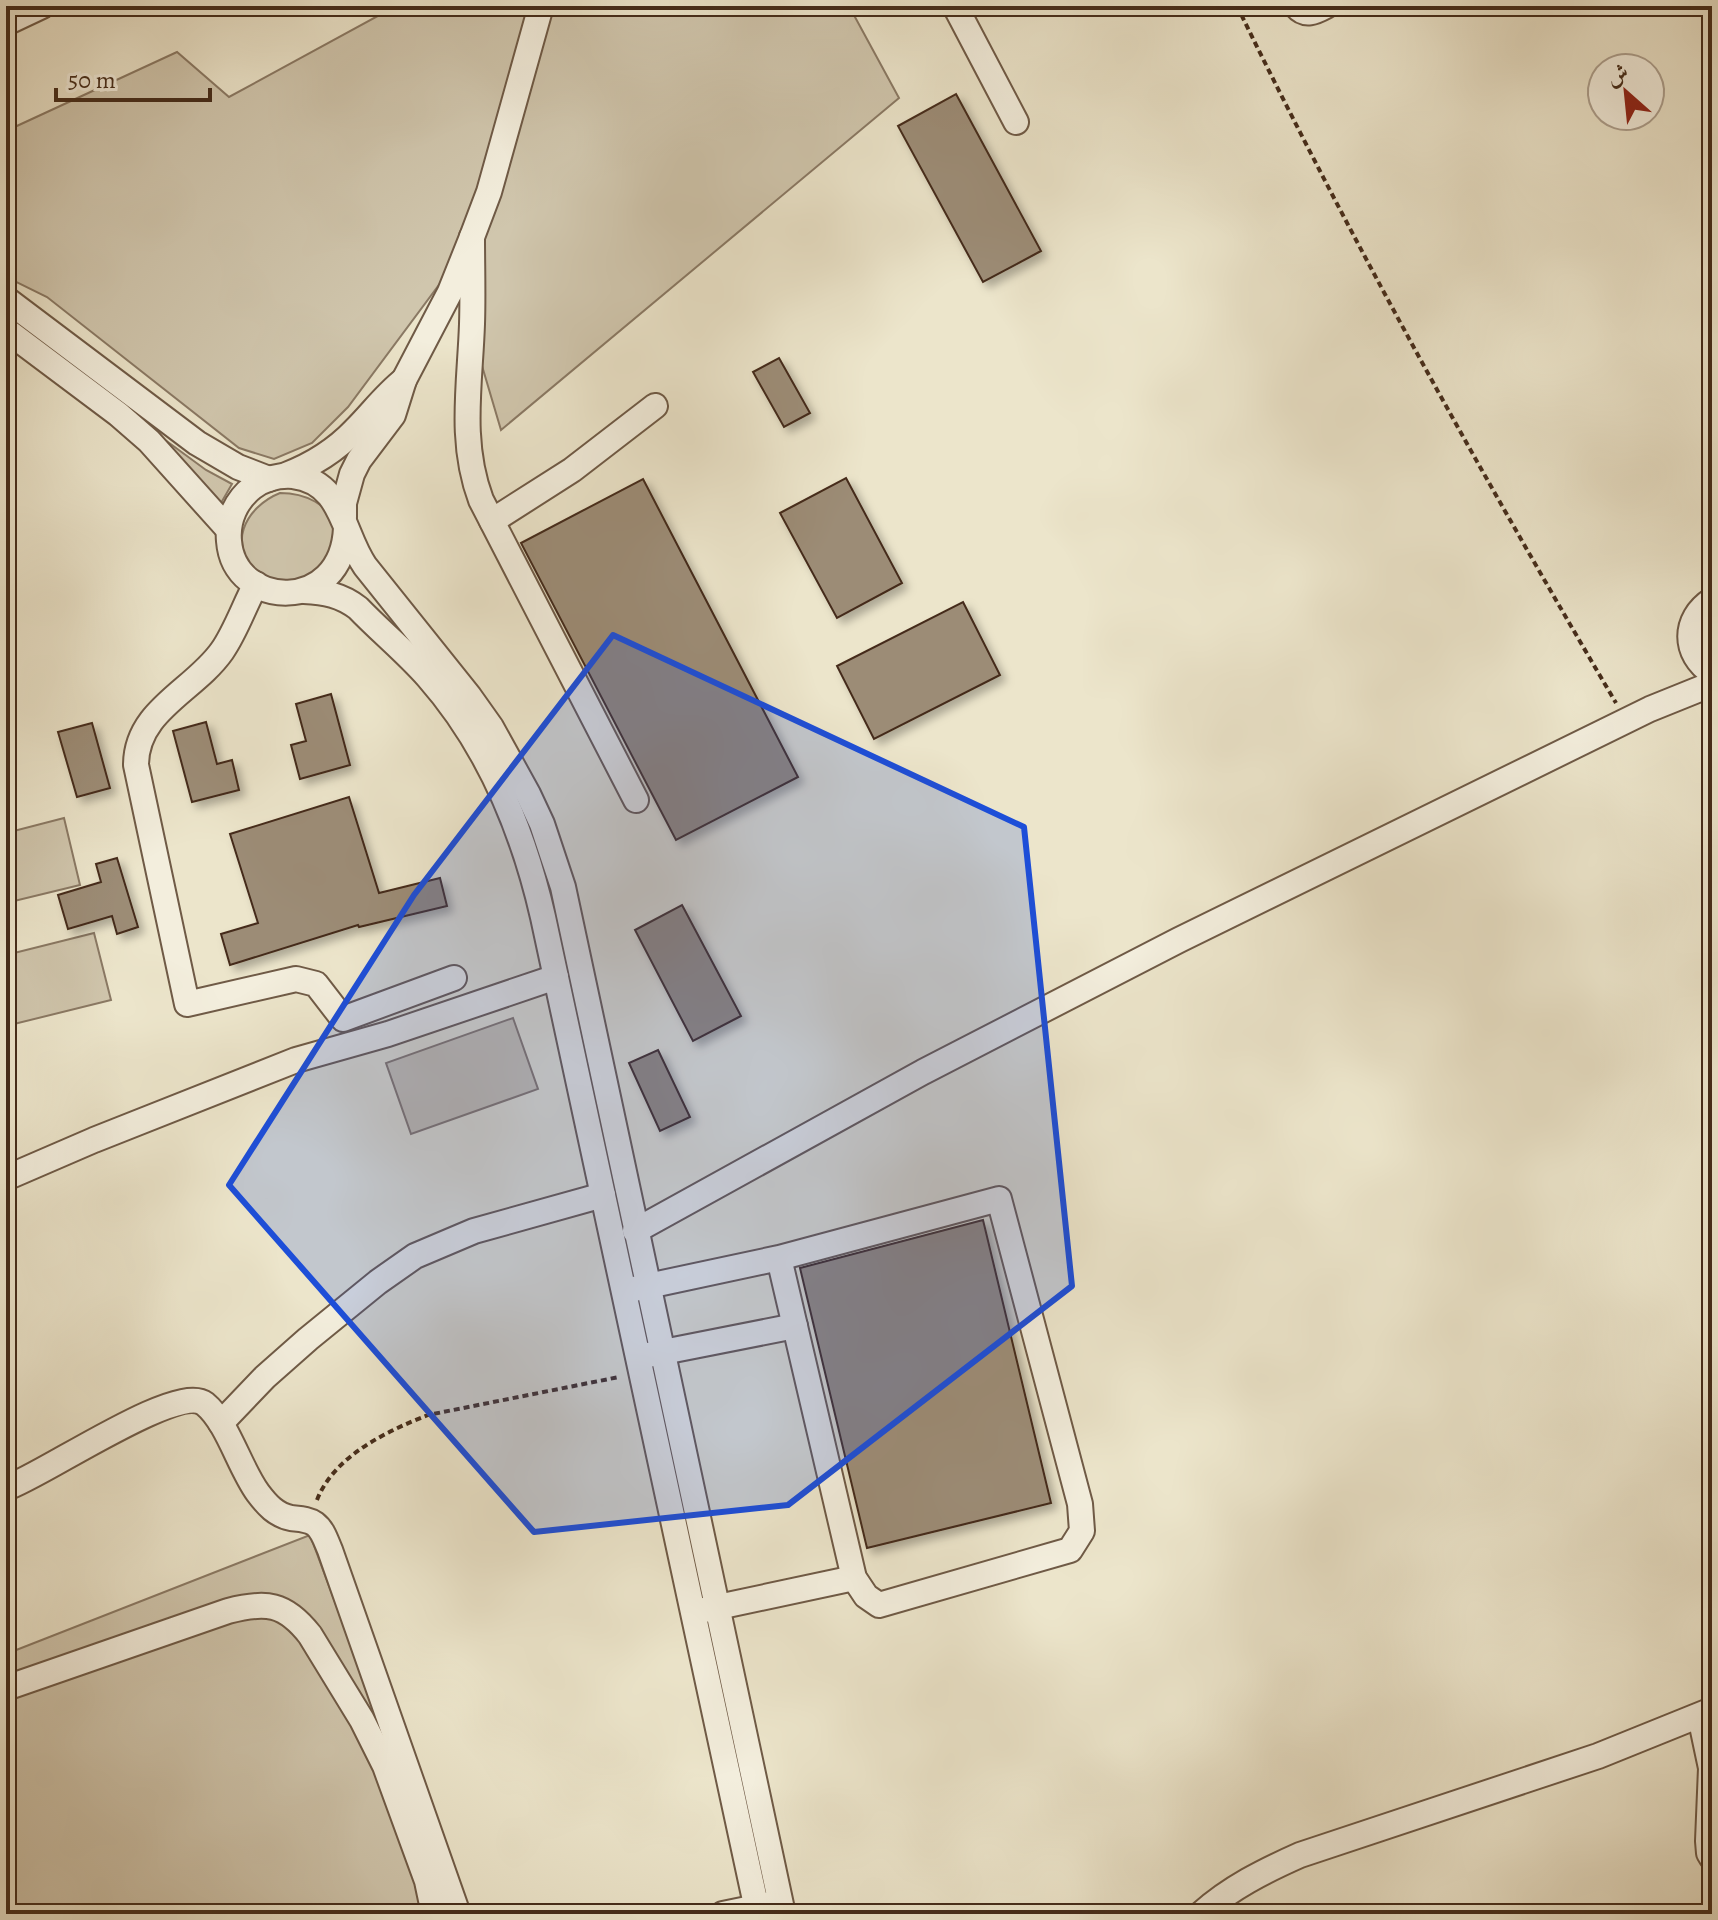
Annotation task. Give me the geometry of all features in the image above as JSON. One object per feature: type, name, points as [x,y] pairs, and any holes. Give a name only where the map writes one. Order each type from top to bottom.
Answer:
[{"type":"street","points":[[6,23],[42,6]]},
{"type":"street","points":[[304,591],[319,584],[340,559],[345,544],[344,503],[352,474],[393,415],[404,380],[450,292],[489,192],[541,6]]},
{"type":"street","points":[[955,6],[1016,122]]},
{"type":"street","points":[[1296,6],[1305,13],[1311,13],[1326,6]]},
{"type":"street","points":[[472,237],[472,323],[465,419],[471,473],[492,521],[636,800]]},
{"type":"street","points":[[6,299],[197,443],[238,467],[315,483],[337,503],[351,543],[365,566],[491,727],[542,824],[571,919],[635,1231],[639,1365],[757,1910]]},
{"type":"street","points":[[6,330],[138,432],[177,470],[228,529]]},
{"type":"street","points":[[404,380],[342,443],[315,462],[253,487],[240,499],[228,529],[229,545],[234,561],[243,574],[256,584],[271,591],[334,594],[358,608],[427,676],[469,732],[503,794],[527,854],[603,1195],[662,1352],[782,1908],[723,1914]]},
{"type":"street","points":[[492,521],[572,470],[655,406]]},
{"type":"street","points":[[256,584],[223,650],[201,675],[149,722],[136,751],[136,765],[187,1004],[296,979],[316,984],[343,1019],[454,978]]},
{"type":"street","points":[[635,1231],[923,1072],[1328,865],[1650,709],[1681,688],[1709,675],[1694,656],[1690,629],[1702,606],[1712,600]]},
{"type":"street","points":[[6,1178],[296,1060],[417,1025],[556,977]]},
{"type":"street","points":[[221,1423],[265,1377],[308,1339],[415,1256],[474,1231],[603,1195]]},
{"type":"street","points":[[636,1289],[779,1258],[999,1199],[1080,1504],[1082,1531],[1070,1550],[879,1605],[866,1596],[854,1578],[779,1258]]},
{"type":"street","points":[[639,1365],[662,1352],[795,1326]]},
{"type":"street","points":[[6,1488],[172,1404],[188,1399],[198,1400],[221,1423],[238,1461],[266,1503],[277,1513],[310,1521],[322,1532],[458,1914]]},
{"type":"street","points":[[693,1613],[854,1578]]},
{"type":"street","points":[[6,1688],[228,1611],[259,1605],[284,1610],[298,1620],[310,1635],[375,1742],[427,1881],[434,1914]]},
{"type":"street","points":[[1201,1914],[1216,1900],[1253,1876],[1300,1855],[1598,1756],[1706,1713],[1711,1768],[1708,1841],[1712,1858]]},
{"type":"path","points":[[1237,6],[1330,190],[1497,500],[1626,721]]},
{"type":"path","points":[[310,1521],[329,1478],[359,1449],[403,1424],[428,1415],[639,1365]]},
{"type":"highlighted area","points":[[613,635],[1024,827],[1072,1286],[788,1505],[534,1532],[229,1185],[414,895]]},
{"type":"shaded area","points":[[396,6],[849,6],[899,98],[501,430],[472,332],[459,258],[348,407],[312,443],[274,459],[239,448],[47,297],[6,277],[6,131],[177,52],[229,97]]},
{"type":"shaded area","points":[[157,434],[206,470],[232,484],[221,503],[219,504]]},
{"type":"shaded area","points":[[280,493],[298,495],[315,502],[328,513],[334,531],[327,564],[297,584],[260,574],[243,552],[242,540],[249,518],[268,499]]},
{"type":"shaded area","points":[[64,818],[80,885],[6,903],[6,833]]},
{"type":"shaded area","points":[[94,933],[111,1000],[6,1026],[6,955]]},
{"type":"shaded area","points":[[513,1018],[538,1089],[411,1134],[386,1063]]},
{"type":"shaded area","points":[[310,1535],[451,1914],[6,1914],[6,1654]]},
{"type":"building","points":[[956,94],[1041,251],[983,282],[898,126]]},
{"type":"building","points":[[779,358],[810,413],[784,427],[753,372]]},
{"type":"building","points":[[846,478],[902,583],[837,618],[780,513]]},
{"type":"building","points":[[643,479],[798,777],[676,840],[521,543]]},
{"type":"building","points":[[963,602],[1000,675],[874,739],[837,666]]},
{"type":"building","points":[[331,694],[350,765],[300,779],[291,745],[306,741],[296,704]]},
{"type":"building","points":[[206,722],[217,764],[232,760],[239,790],[192,802],[173,731]]},
{"type":"building","points":[[92,723],[110,788],[77,797],[58,732]]},
{"type":"building","points":[[349,797],[379,893],[440,878],[447,906],[358,925],[230,965],[221,934],[258,923],[230,834]]},
{"type":"building","points":[[117,858],[138,927],[117,934],[112,916],[68,929],[58,895],[101,882],[96,864]]},
{"type":"building","points":[[682,905],[741,1016],[693,1041],[635,930]]},
{"type":"building","points":[[658,1050],[690,1117],[660,1131],[629,1063]]},
{"type":"building","points":[[983,1220],[1051,1503],[867,1548],[800,1268]]}]
